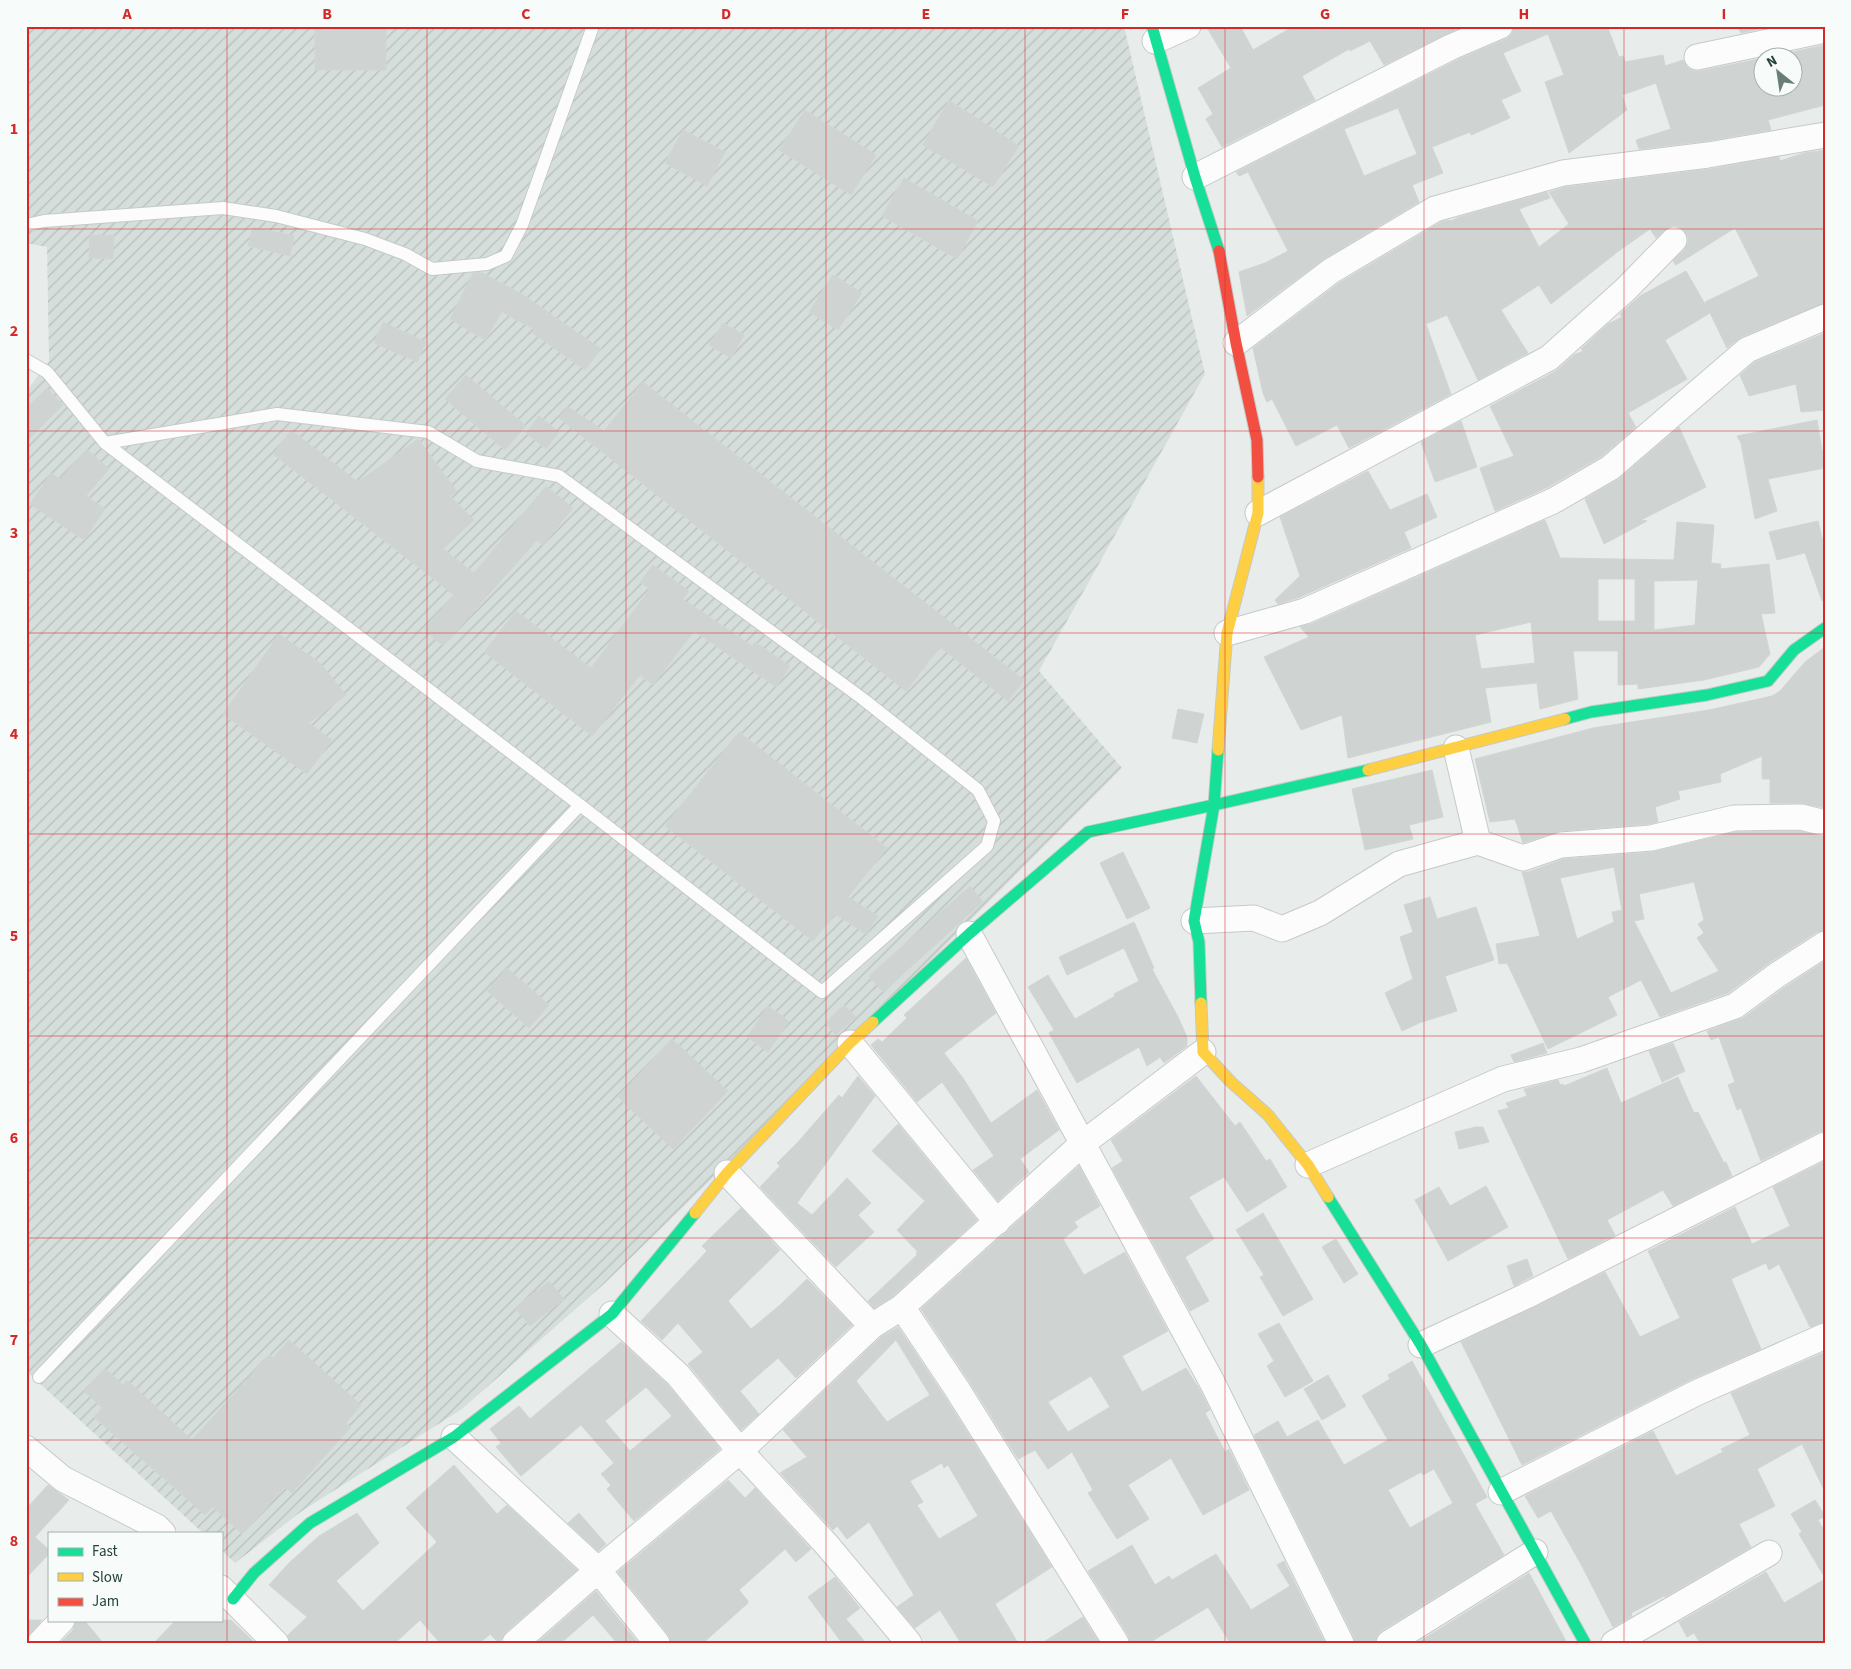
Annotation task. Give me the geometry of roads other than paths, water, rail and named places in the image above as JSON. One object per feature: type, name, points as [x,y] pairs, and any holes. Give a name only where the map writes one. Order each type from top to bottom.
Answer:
[{"type":"street","points":[[1188,26],[1154,33],[1195,177],[1221,258],[1236,343],[1257,440],[1258,513],[1227,633],[1214,805],[1194,921],[1199,942],[1203,1052],[1231,1082],[1268,1115],[1308,1165],[1421,1345],[1585,1643]]},
{"type":"street","points":[[1195,177],[1451,46],[1500,26]]},
{"type":"street","points":[[1697,57],[1825,30]]},
{"type":"street","points":[[1236,343],[1332,270],[1435,209],[1563,173],[1708,155],[1825,136]]},
{"type":"street","points":[[1258,513],[1549,358],[1625,290],[1674,240]]},
{"type":"street","points":[[1227,633],[1305,610],[1553,502],[1610,468],[1747,350],[1825,316]]},
{"type":"street","points":[[276,1643],[227,1593],[254,1573],[310,1523],[454,1437],[612,1314],[727,1173],[850,1043],[969,934],[1088,832],[1402,762],[1591,712],[1707,695],[1768,681],[1794,650],[1825,628]]},
{"type":"street","points":[[1456,748],[1478,842]]},
{"type":"street","points":[[1194,921],[1254,918],[1282,929],[1320,913],[1399,864],[1478,842],[1523,858],[1561,845],[1651,838],[1734,818],[1801,817],[1825,823]]},
{"type":"street","points":[[969,934],[1212,1382],[1341,1643]]},
{"type":"street","points":[[1308,1165],[1503,1079],[1581,1060],[1735,1006],[1777,975],[1825,944]]},
{"type":"street","points":[[850,1043],[997,1222]]},
{"type":"street","points":[[515,1643],[598,1570],[740,1451],[872,1326],[902,1307],[1082,1144],[1203,1052]]},
{"type":"street","points":[[1421,1345],[1534,1292],[1825,1145]]},
{"type":"street","points":[[727,1173],[872,1326]]},
{"type":"street","points":[[902,1307],[957,1389],[1116,1643]]},
{"type":"street","points":[[612,1314],[678,1374],[740,1451],[827,1545],[909,1643]]},
{"type":"street","points":[[1501,1492],[1696,1393],[1825,1336]]},
{"type":"street","points":[[454,1437],[598,1570],[658,1643]]},
{"type":"street","points":[[26,1448],[63,1479],[157,1531]]},
{"type":"street","points":[[1389,1643],[1535,1552]]},
{"type":"street","points":[[1614,1643],[1769,1554]]},
{"type":"street","points":[[40,1643],[60,1622]]},
{"type":"lane","points":[[26,225],[44,221],[223,208],[276,216],[365,239],[405,254],[432,269],[487,264],[506,256],[522,224],[593,26]]},
{"type":"lane","points":[[26,360],[46,372],[106,443],[822,992],[987,846],[994,821],[978,790],[871,705],[559,476],[478,461],[428,432],[277,414],[106,443]]},
{"type":"lane","points":[[39,1377],[580,805]]}]
